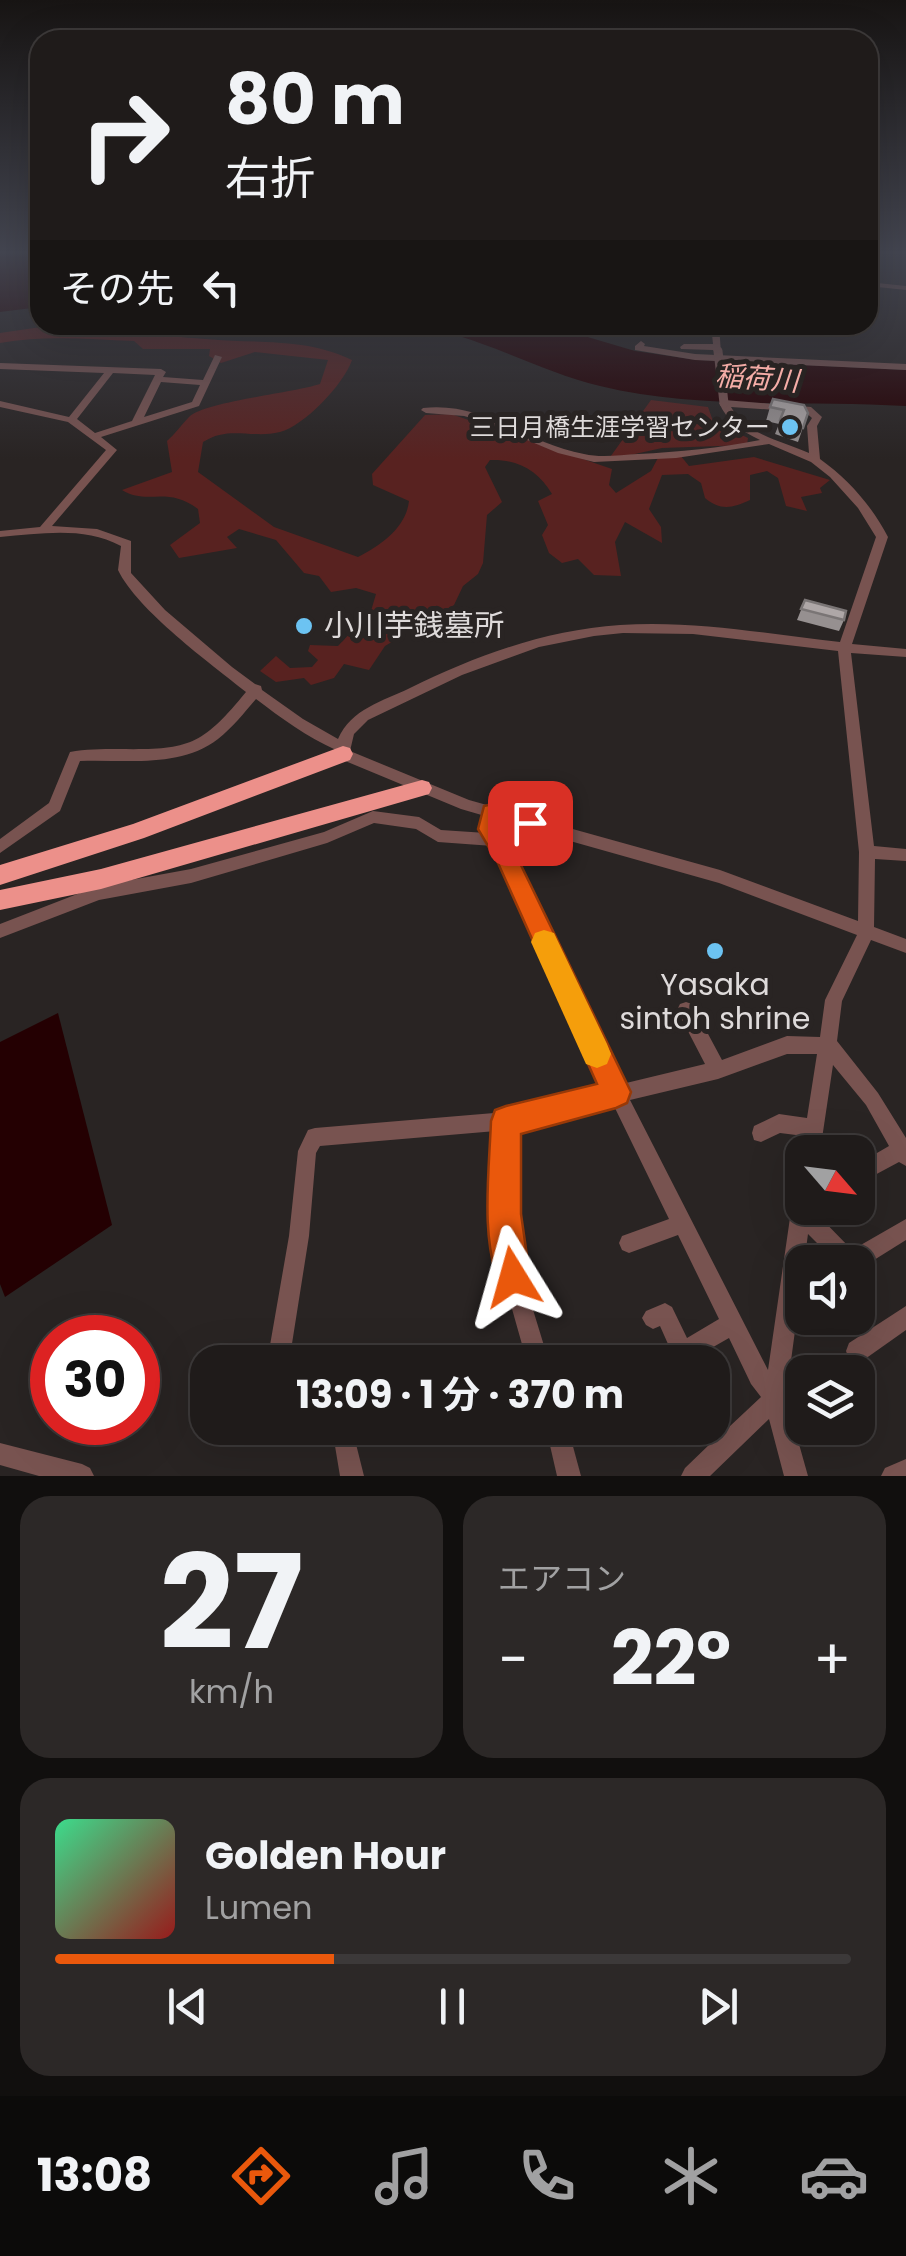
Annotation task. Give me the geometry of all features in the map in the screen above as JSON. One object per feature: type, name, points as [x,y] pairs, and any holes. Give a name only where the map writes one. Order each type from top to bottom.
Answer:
[{"type":"highway","points":[[0,875],[136,832],[343,750]]},
{"type":"highway","points":[[0,900],[101,879],[422,788]]},
{"type":"street","points":[[716,335],[724,404],[736,422],[816,460],[873,521],[882,537],[844,650],[867,852],[866,934],[834,1000],[814,1135]]},
{"type":"street","points":[[718,349],[640,344],[638,348],[695,357],[906,367]]},
{"type":"street","points":[[97,435],[196,404],[218,357]]},
{"type":"street","points":[[0,366],[158,371],[158,379],[137,421]]},
{"type":"street","points":[[71,420],[109,372]]},
{"type":"street","points":[[158,379],[206,383]]},
{"type":"street","points":[[0,404],[71,420],[97,435],[112,450],[43,530]]},
{"type":"street","points":[[724,404],[808,410],[817,417],[812,426],[816,460]]},
{"type":"street","points":[[426,410],[457,412],[602,461],[745,448],[772,440]]},
{"type":"street","points":[[0,534],[43,530],[100,534],[127,544],[122,565],[126,577],[209,657],[334,745],[422,788],[492,814],[720,877],[906,946]]},
{"type":"street","points":[[343,750],[348,729],[368,714],[484,658],[530,643],[622,629],[906,653]]},
{"type":"street","points":[[0,848],[55,807],[75,756],[178,755],[198,749],[224,730],[256,689]]},
{"type":"street","points":[[492,814],[495,840],[508,857],[616,1092],[732,1324],[775,1398],[796,1476]]},
{"type":"street","points":[[0,930],[98,893],[191,876],[328,837],[373,817],[419,823],[438,836],[495,840]]},
{"type":"street","points":[[867,852],[906,854]]},
{"type":"street","points":[[686,1010],[718,1070]]},
{"type":"street","points":[[281,1345],[300,1236],[306,1151],[315,1137],[506,1121],[718,1070],[786,1045],[829,1046],[872,1099],[904,1153],[875,1167]]},
{"type":"street","points":[[506,1121],[506,1229],[513,1277],[533,1345]]},
{"type":"street","points":[[761,1133],[779,1123],[815,1129]]},
{"type":"street","points":[[628,1243],[682,1224]]},
{"type":"street","points":[[730,1441],[775,1398],[799,1225]]},
{"type":"street","points":[[818,1225],[836,1245]]},
{"type":"street","points":[[875,1248],[906,1229]]},
{"type":"street","points":[[653,1318],[665,1314],[678,1345]]},
{"type":"street","points":[[858,1351],[906,1317]]},
{"type":"street","points":[[701,1345],[732,1324]]},
{"type":"street","points":[[346,1445],[352,1476]]},
{"type":"street","points":[[561,1445],[569,1476]]},
{"type":"street","points":[[693,1476],[726,1445]]},
{"type":"street","points":[[0,1454],[82,1476]]},
{"type":"street","points":[[892,1476],[906,1470]]},
{"type":"shaded area","points":[[30,329],[30,335],[160,335],[280,343],[316,348],[352,360],[322,403],[290,428],[269,434],[222,434],[203,442],[198,472],[274,527],[358,557],[398,527],[407,511],[409,501],[373,485],[372,474],[425,415],[451,414],[612,469],[609,485],[616,493],[651,471],[659,456],[680,455],[689,466],[754,457],[830,480],[820,488],[822,493],[801,497],[807,511],[786,506],[778,478],[767,471],[750,475],[750,500],[727,507],[705,498],[701,483],[688,474],[662,475],[649,509],[661,527],[662,543],[625,522],[615,542],[621,576],[594,575],[578,559],[562,563],[549,553],[542,535],[548,525],[538,501],[552,494],[540,479],[519,464],[490,460],[485,467],[502,502],[487,515],[483,563],[478,574],[463,586],[454,605],[385,646],[369,670],[344,664],[334,678],[311,685],[304,678],[276,682],[260,671],[276,656],[290,668],[312,667],[318,660],[308,651],[310,645],[338,646],[371,611],[376,594],[356,588],[331,592],[319,576],[304,573],[276,540],[239,529],[227,537],[237,548],[179,558],[170,545],[200,523],[198,509],[176,498],[140,496],[122,490],[172,472],[167,441],[189,417],[212,407],[320,384],[328,360],[255,352],[221,363],[209,356],[210,349],[143,349],[134,341],[50,338],[0,343],[0,333]]},
{"type":"shaded area","points":[[651,400],[708,407],[713,421],[748,438],[747,445],[662,448],[608,460]]},
{"type":"water","name":"稲荷川","points":[[456,335],[581,335],[635,351],[697,360],[906,370],[906,406],[714,401],[637,394],[575,379]]},
{"type":"water","points":[[58,1013],[112,1225],[5,1297],[0,1284],[0,1042]]},
{"type":"building","points":[[773,399],[804,405],[808,413],[803,428],[780,420],[784,410],[770,407]]},
{"type":"building","points":[[805,600],[846,611],[844,620],[801,609]]},
{"type":"slow traffic","points":[[544,942],[597,1054]]},
{"type":"place","name":"三日月橋生涯学習センター","points":[[790,427]]},
{"type":"place","name":"小川芋銭墓所","points":[[304,626]]},
{"type":"place","name":"Yasaka sintoh shrine","points":[[715,951]]},
{"type":"route","points":[[513,1277],[504,1214],[506,1121],[560,1111],[616,1092],[528,908],[508,857],[490,829],[492,814],[530,823]]}]
